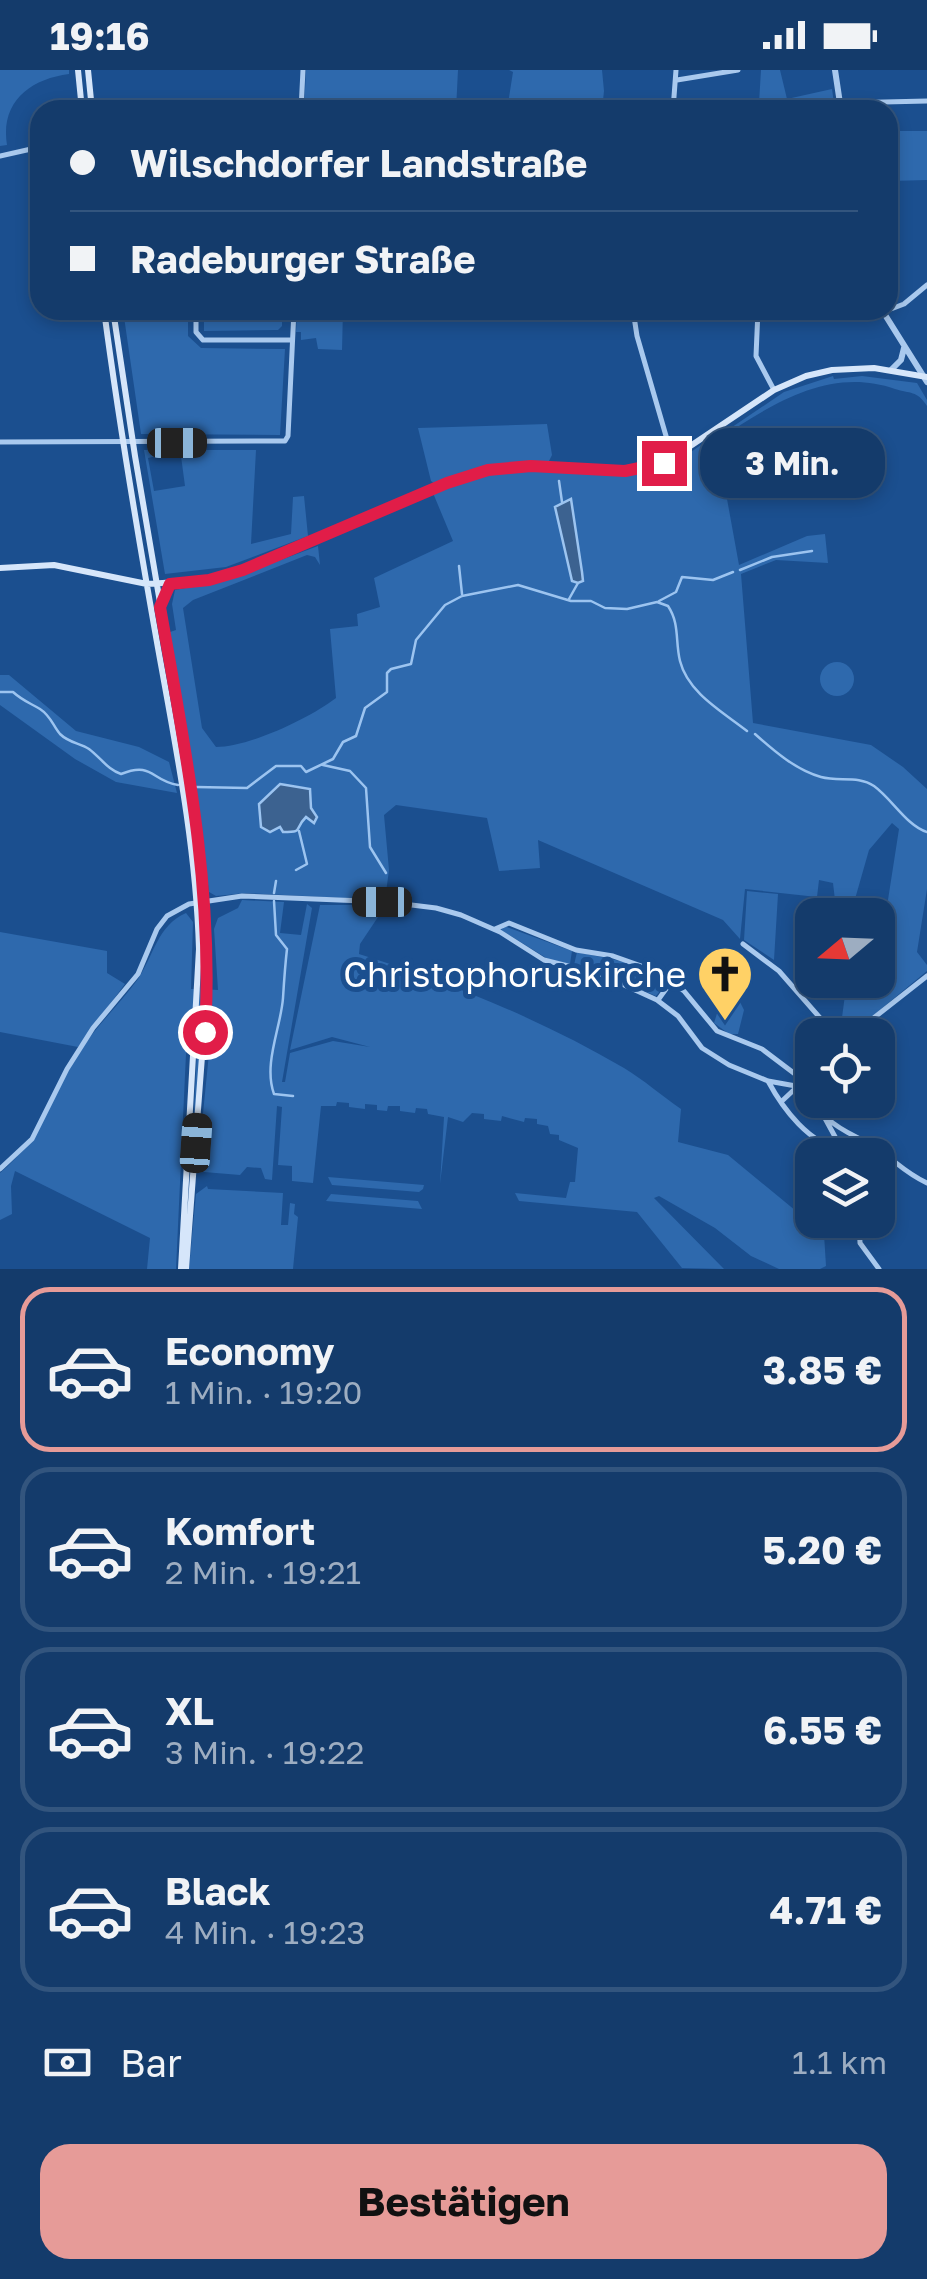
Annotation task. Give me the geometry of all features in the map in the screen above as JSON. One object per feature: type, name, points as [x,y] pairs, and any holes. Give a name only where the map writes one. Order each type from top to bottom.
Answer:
[{"type":"main road","points":[[78,70],[81,100]]},
{"type":"main road","points":[[88,70],[91,100]]},
{"type":"main road","points":[[105,320],[123,442],[160,607],[193,796],[202,901],[208,990],[183,1269]]},
{"type":"main road","points":[[114,320],[202,901]]},
{"type":"main road","points":[[0,568],[54,565],[152,584],[209,580],[243,570],[447,483],[488,470],[531,466],[625,471],[673,460],[774,390],[822,372],[891,370],[926,379]]},
{"type":"main road","points":[[160,607],[170,584]]},
{"type":"street","points":[[302,100],[303,70]]},
{"type":"street","points":[[674,100],[676,70]]},
{"type":"street","points":[[678,80],[738,70]]},
{"type":"street","points":[[835,70],[840,100]]},
{"type":"street","points":[[898,103],[927,101]]},
{"type":"street","points":[[0,156],[30,149]]},
{"type":"street","points":[[898,306],[927,285]]},
{"type":"street","points":[[196,320],[198,338],[204,340],[292,340]]},
{"type":"street","points":[[0,442],[279,443],[288,436],[293,320]]},
{"type":"street","points":[[635,320],[673,460]]},
{"type":"street","points":[[758,320],[756,356],[774,390]]},
{"type":"street","points":[[888,320],[926,379]]},
{"type":"street","points":[[891,370],[901,360],[904,347]]},
{"type":"street","points":[[0,1169],[32,1139],[79,1049],[138,974],[156,929],[174,911],[202,901],[247,896],[436,908],[495,930],[544,960],[600,974],[658,1001],[678,1016],[706,1050],[768,1081],[795,1086]]},
{"type":"street","points":[[495,930],[509,923],[576,950],[625,960],[671,982],[696,1003],[718,1031],[762,1048],[795,1074]]},
{"type":"street","points":[[744,944],[768,960],[820,1018]]},
{"type":"street","points":[[571,968],[576,950]]},
{"type":"street","points":[[874,1018],[927,976]]},
{"type":"street","points":[[658,1001],[671,982]]},
{"type":"street","points":[[768,1081],[815,1138]]},
{"type":"street","points":[[782,1101],[795,1089]]},
{"type":"street","points":[[828,1119],[856,1138]]},
{"type":"street","points":[[828,1119],[837,1138]]},
{"type":"street","points":[[895,1165],[908,1176],[927,1183]]},
{"type":"street","points":[[860,1238],[879,1269]]},
{"type":"shaded area","points":[[0,70],[69,70],[69,74],[42,81],[21,95],[8,116],[7,145],[0,146]]},
{"type":"shaded area","points":[[306,70],[458,70],[456,100],[304,100]]},
{"type":"shaded area","points":[[509,70],[602,70],[603,100],[509,100],[513,72]]},
{"type":"shaded area","points":[[761,70],[780,70],[787,99],[832,89],[834,100],[759,100]]},
{"type":"shaded area","points":[[898,131],[927,131],[927,180],[898,181]]},
{"type":"shaded area","points":[[124,320],[188,320],[188,336],[201,348],[285,349],[280,435],[141,434]]},
{"type":"shaded area","points":[[204,320],[282,320],[278,330],[204,331]]},
{"type":"shaded area","points":[[297,320],[343,320],[342,350],[318,349],[316,338],[301,340],[301,332],[296,332]]},
{"type":"shaded area","points":[[833,376],[917,383],[927,400],[927,406],[913,393],[871,383],[825,385],[760,413],[717,444],[739,565],[807,536],[825,534],[828,563],[776,560],[741,574],[753,723],[871,745],[927,789],[927,889],[917,952],[927,971],[895,998],[895,898],[888,898],[899,829],[892,823],[869,850],[855,898],[835,898],[833,883],[819,880],[817,897],[745,889],[740,939],[723,920],[538,840],[540,868],[499,871],[487,818],[396,805],[384,815],[389,870],[385,900],[246,893],[216,896],[209,892],[171,652],[170,632],[176,630],[172,604],[175,590],[227,580],[318,546],[320,565],[315,557],[307,555],[193,600],[183,608],[202,728],[216,747],[230,746],[262,737],[336,698],[330,629],[358,626],[357,614],[380,607],[374,578],[453,541],[433,493],[474,478],[517,470],[641,473],[678,460],[784,392]],"holes":[[[280,784],[308,788],[312,822],[309,816],[283,832],[280,827],[270,831],[263,827],[259,804]]]},
{"type":"shaded area","points":[[547,424],[552,455],[548,463],[487,467],[436,485],[431,481],[418,428]]},
{"type":"shaded area","points":[[144,450],[164,450],[166,454],[148,458],[154,491],[185,486],[181,456],[174,456],[177,450],[256,450],[251,544],[291,534],[293,497],[304,496],[308,536],[226,567],[165,574]]},
{"type":"shaded area","points":[[571,499],[583,581],[578,583],[572,581],[555,507]]},
{"type":"shaded area","points":[[837,662],[849,667],[854,679],[849,691],[837,696],[825,691],[820,679],[825,667]]},
{"type":"shaded area","points":[[0,675],[9,675],[76,731],[139,747],[169,762],[177,793],[116,782],[75,759],[0,705]]},
{"type":"shaded area","points":[[280,784],[310,789],[311,808],[317,817],[314,823],[306,817],[297,831],[290,832],[283,832],[280,827],[270,832],[261,827],[259,804]]},
{"type":"shaded area","points":[[747,891],[778,894],[774,960],[744,940]]},
{"type":"shaded area","points":[[242,900],[284,902],[280,933],[301,935],[307,904],[312,908],[282,1082],[290,1053],[333,1041],[370,1047],[332,1037],[290,1050],[320,905],[386,905],[360,944],[359,954],[494,1004],[593,1050],[631,1073],[681,1109],[678,1142],[728,1155],[795,1210],[795,1238],[824,1238],[826,1266],[779,1269],[751,1256],[715,1228],[659,1196],[654,1198],[724,1269],[682,1268],[637,1212],[519,1201],[515,1193],[566,1198],[570,1182],[575,1182],[578,1148],[559,1140],[559,1135],[550,1134],[548,1126],[537,1124],[537,1119],[525,1118],[524,1122],[502,1116],[501,1121],[472,1113],[463,1122],[448,1117],[440,1184],[444,1117],[428,1114],[427,1109],[416,1108],[415,1113],[400,1111],[400,1106],[388,1106],[387,1111],[365,1104],[365,1109],[337,1102],[336,1106],[321,1106],[313,1183],[292,1181],[292,1166],[278,1165],[282,1107],[277,1106],[272,1180],[265,1179],[261,1168],[247,1167],[240,1175],[204,1172],[198,1164],[211,1033],[205,1032],[191,1168],[198,1032],[187,1032],[176,1269],[147,1269],[150,1238],[15,1171],[12,1214],[0,1220],[0,1173],[27,1145],[80,1051],[138,979],[162,933],[186,913],[193,922],[191,989],[200,989],[203,920],[203,989],[218,990],[214,929],[218,918],[238,908]]},
{"type":"shaded area","points":[[504,926],[572,951],[570,964],[548,959],[501,930]]},
{"type":"shaded area","points":[[0,932],[107,951],[107,973],[125,984],[78,1047],[0,1032]]},
{"type":"shaded area","points":[[577,952],[625,962],[667,982],[656,996],[589,967],[574,965]]},
{"type":"shaded area","points":[[845,998],[894,998],[870,1018],[842,1018]]},
{"type":"shaded area","points":[[728,1001],[740,1002],[744,1010],[738,1034],[729,1034],[714,1023],[719,1007]]},
{"type":"shaded area","points":[[328,1177],[424,1185],[419,1192],[332,1185]]},
{"type":"shaded area","points":[[207,1186],[283,1193],[281,1225],[288,1225],[290,1203],[295,1204],[294,1214],[298,1217],[293,1269],[189,1269],[196,1194]]},
{"type":"shaded area","points":[[331,1194],[418,1201],[422,1209],[326,1201]]},
{"type":"waterway","points":[[559,481],[562,502]]},
{"type":"waterway","points":[[740,570],[772,557],[812,551]]},
{"type":"waterway","points":[[459,566],[462,594]]},
{"type":"waterway","points":[[659,601],[676,592],[682,577],[713,580],[733,572]]},
{"type":"waterway","points":[[569,599],[578,583]]},
{"type":"waterway","points":[[196,787],[247,788],[276,766],[301,766],[306,772],[333,759],[343,742],[356,736],[365,708],[387,692],[387,673],[411,664],[416,640],[445,605],[462,596],[518,585],[571,601],[591,601],[605,608],[627,609],[657,602],[668,606],[676,626],[680,661],[690,683],[747,731]]},
{"type":"waterway","points":[[0,692],[13,692],[40,709],[63,737],[89,749],[116,772],[146,771],[178,785]]},
{"type":"waterway","points":[[755,734],[812,774],[874,786],[913,824],[927,832]]},
{"type":"waterway","points":[[323,765],[350,771],[366,788],[370,847],[386,873]]},
{"type":"waterway","points":[[296,870],[307,864],[299,831]]},
{"type":"waterway","points":[[274,893],[276,881]]},
{"type":"waterway","points":[[274,901],[276,935],[287,949],[271,1082],[274,1094],[293,1096]]},
{"type":"place","name":"Christophoruskirche","points":[[725,1023]]},
{"type":"route","points":[[205,1032],[208,990],[200,847],[160,607],[170,584],[209,580],[243,570],[447,483],[488,470],[531,466],[625,471],[664,463]]}]
